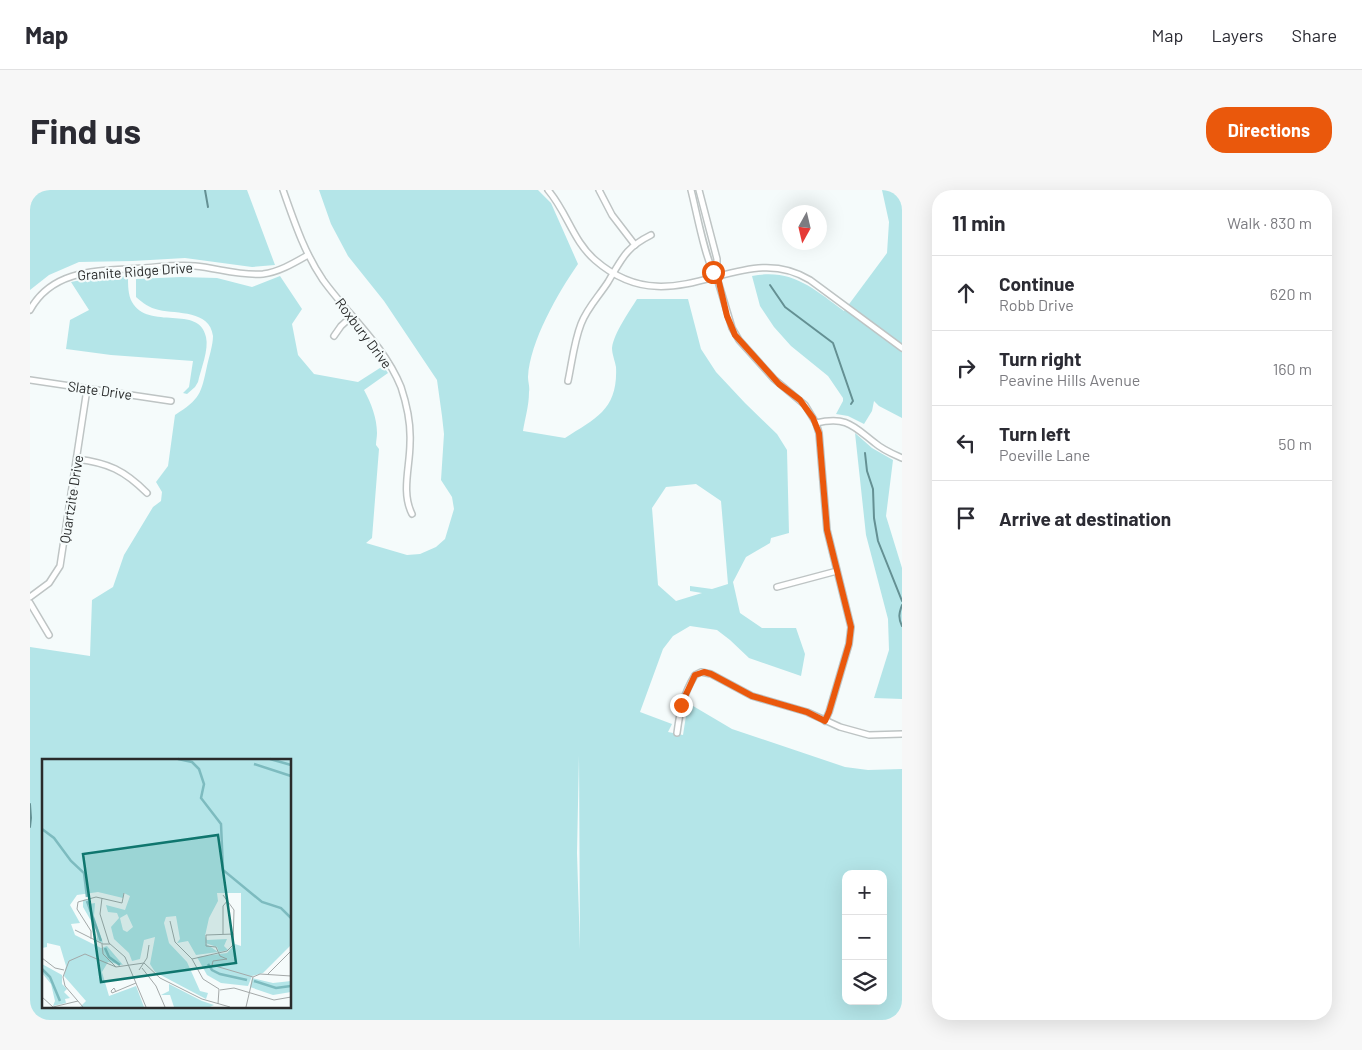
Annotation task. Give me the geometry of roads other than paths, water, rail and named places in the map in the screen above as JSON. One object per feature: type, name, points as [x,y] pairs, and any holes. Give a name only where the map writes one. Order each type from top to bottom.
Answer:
[{"type":"street","name":"Roxbury Drive","points":[[282,190],[308,255],[322,278],[367,332],[386,359],[402,392],[408,416],[410,436],[406,500],[412,514]]},
{"type":"street","points":[[548,190],[585,249],[602,266],[614,273],[639,284],[664,287],[687,285],[749,269],[763,267],[782,268],[810,280],[902,348]]},
{"type":"street","points":[[599,190],[612,215],[635,245]]},
{"type":"street","points":[[691,190],[709,260],[713,272],[718,278]]},
{"type":"street","points":[[699,190],[716,259],[718,278],[727,316],[735,335],[779,384],[800,400],[816,423],[822,447],[827,530],[850,622],[851,637],[825,721]]},
{"type":"street","points":[[568,381],[581,325],[592,303],[614,273],[621,258],[635,245],[651,235]]},
{"type":"street","name":"Granite Ridge Drive","points":[[30,310],[37,299],[51,286],[59,280],[78,273],[192,265],[244,274],[265,274],[281,269],[308,255]]},
{"type":"street","points":[[334,336],[352,316]]},
{"type":"street","name":"Slate Drive","points":[[30,380],[171,401]]},
{"type":"street","name":"Quartzite Drive","points":[[30,597],[49,583],[60,566],[87,389]]},
{"type":"street","points":[[816,423],[833,420],[849,424],[862,431],[880,447],[902,458]]},
{"type":"street","points":[[76,459],[114,467],[147,492]]},
{"type":"street","points":[[777,587],[837,571]]},
{"type":"street","points":[[30,603],[49,635]]},
{"type":"street","points":[[677,733],[682,701],[695,675],[701,672],[711,674],[752,696],[807,712],[840,728],[863,734],[902,734]]},
{"type":"waterway","points":[[205,190],[208,207]]},
{"type":"waterway","points":[[770,285],[785,307],[833,343],[853,401],[851,404]]},
{"type":"waterway","points":[[865,453],[867,471],[873,489],[874,518],[878,541],[902,601]]},
{"type":"waterway","points":[[902,605],[899,616],[902,626]]},
{"type":"waterway","points":[[30,804],[30,827]]}]
